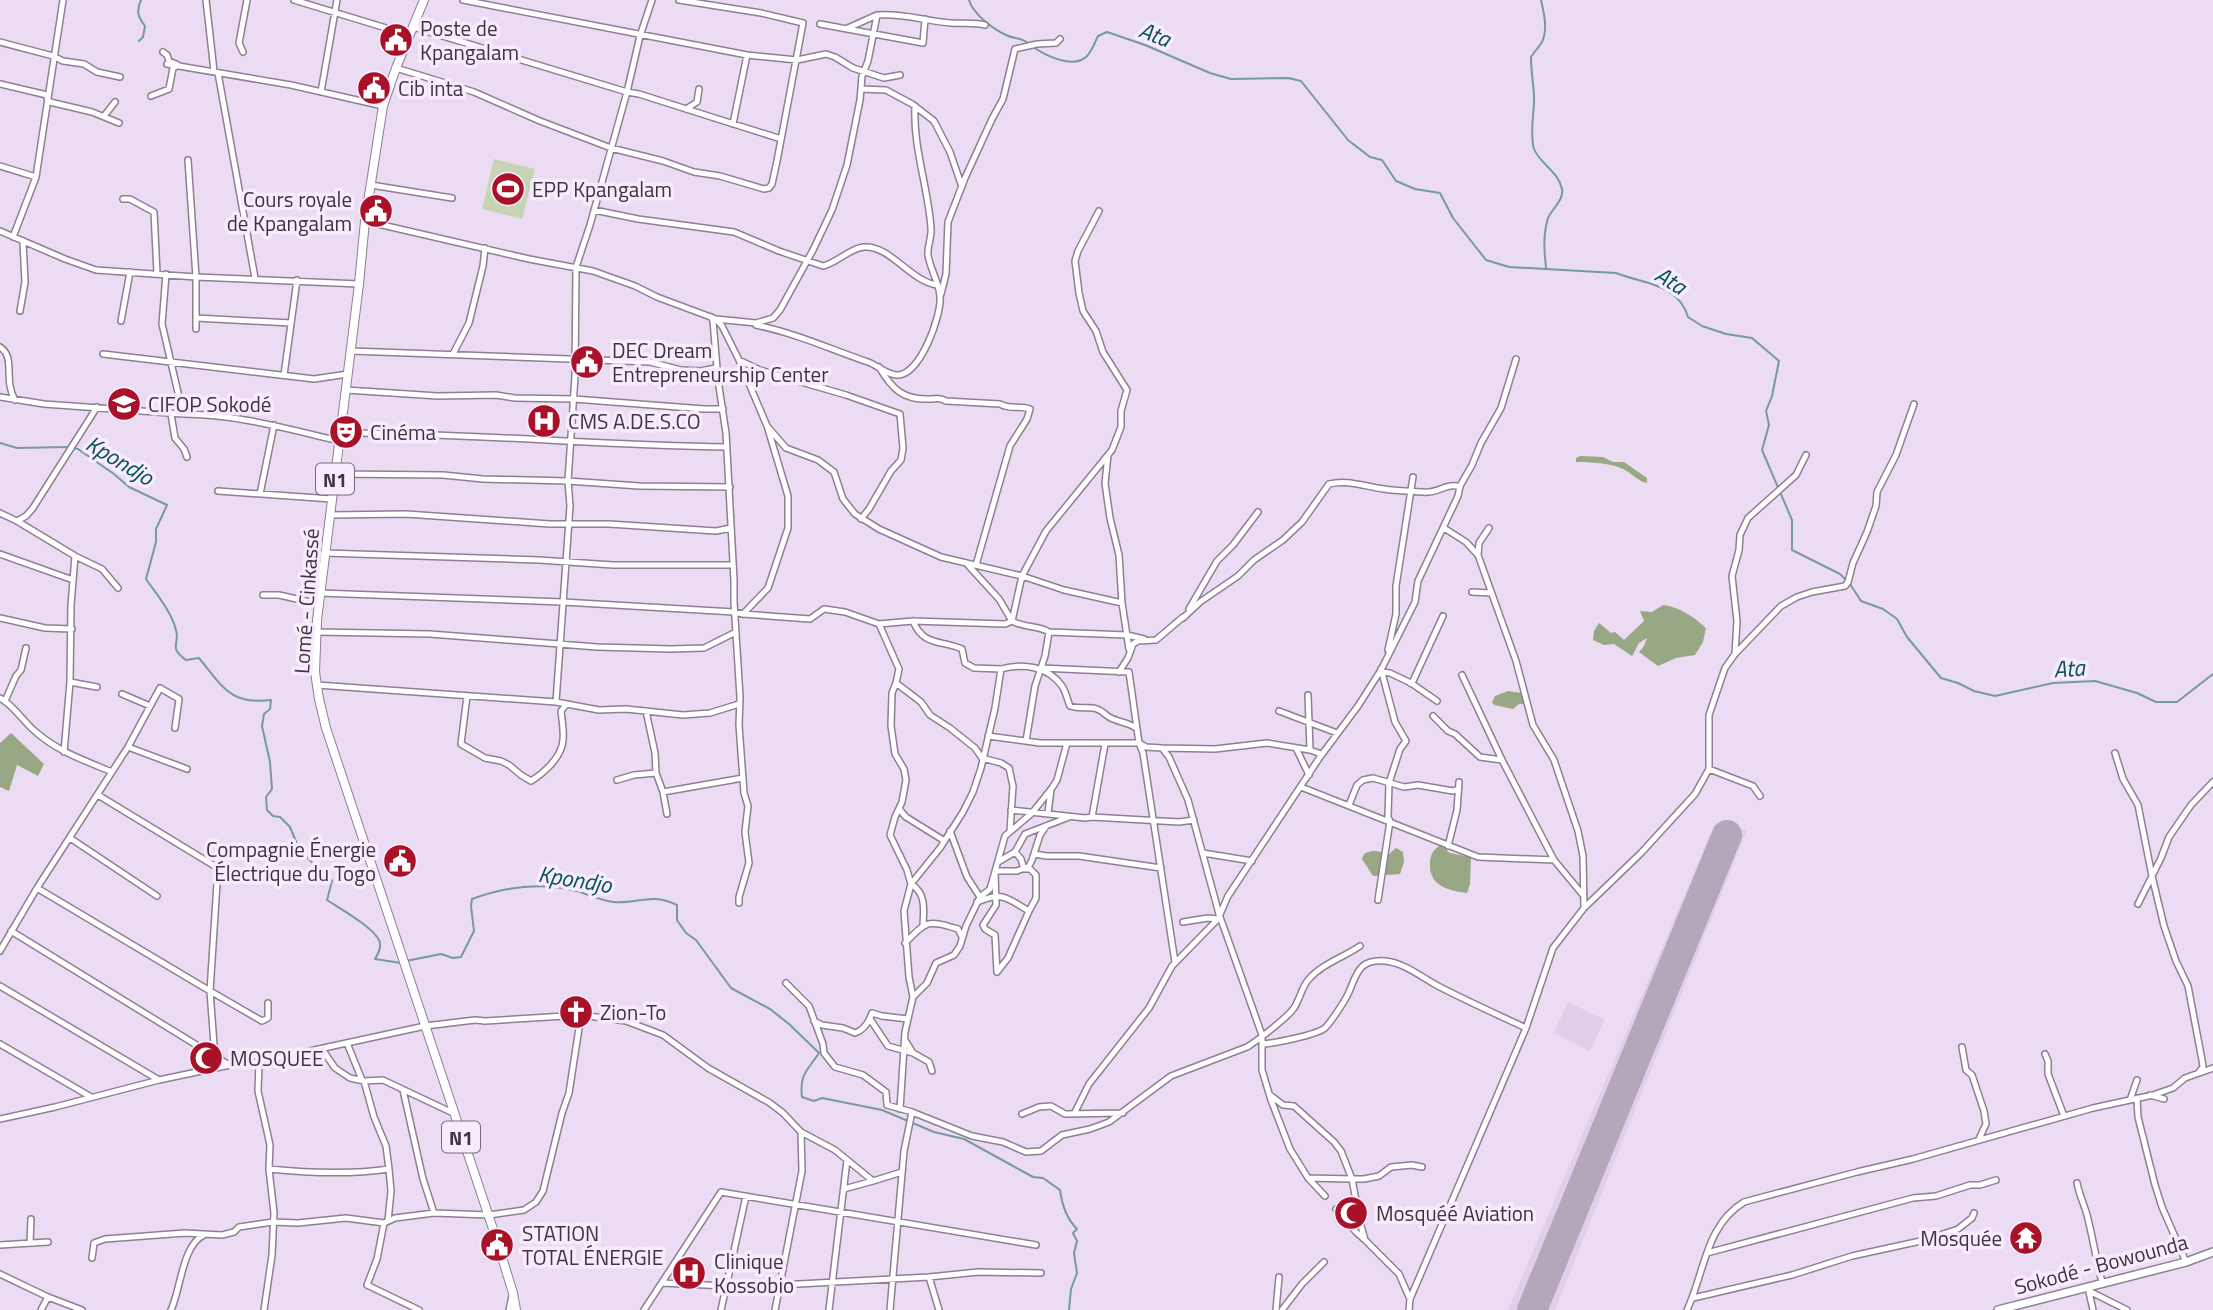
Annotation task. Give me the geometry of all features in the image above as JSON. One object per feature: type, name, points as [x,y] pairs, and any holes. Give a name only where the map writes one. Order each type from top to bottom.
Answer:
[{"type":"highway","name":"Lomé - Cinkassé","points":[[424,0],[383,106],[370,185],[320,593],[316,632],[317,685],[326,728],[489,1215],[516,1310]]},
{"type":"main road","name":"Sokodé - Bowounda","points":[[1998,1310],[2087,1289],[2102,1282],[2186,1262],[2213,1252]]},
{"type":"street","points":[[13,237],[36,177],[63,0]]},
{"type":"street","points":[[206,0],[216,72],[256,278]]},
{"type":"street","points":[[243,52],[239,43],[247,0]]},
{"type":"street","points":[[293,0],[639,94],[781,139]]},
{"type":"street","points":[[321,92],[337,0]]},
{"type":"street","points":[[463,0],[747,55],[796,60],[826,54],[864,72],[884,78],[900,75]]},
{"type":"street","points":[[512,9],[516,0]]},
{"type":"street","points":[[556,702],[570,506],[569,441],[575,359],[576,267],[652,0]]},
{"type":"street","points":[[396,68],[474,92],[611,148],[766,189],[772,184],[803,23],[761,13],[679,0]]},
{"type":"street","points":[[365,221],[576,267],[635,286],[713,318],[760,323],[776,317],[832,210],[843,180],[877,15]]},
{"type":"street","points":[[847,28],[877,15],[903,15],[950,23],[985,25]]},
{"type":"street","points":[[820,24],[923,43],[925,19]]},
{"type":"street","points":[[743,322],[799,336],[896,376],[906,373],[916,364],[932,336],[947,261],[947,230],[962,187],[1003,99],[1015,49],[1056,43],[1060,39]]},
{"type":"street","points":[[0,42],[54,56],[63,61],[84,64],[97,72],[120,77]]},
{"type":"street","points":[[163,51],[169,61],[178,65]]},
{"type":"street","points":[[733,124],[747,55]]},
{"type":"street","points":[[167,64],[291,85],[383,106]]},
{"type":"street","points":[[151,96],[169,89],[173,68],[178,65]]},
{"type":"street","points":[[0,84],[119,122]]},
{"type":"street","points":[[686,109],[697,102],[699,89]]},
{"type":"street","points":[[861,89],[886,90],[915,106],[934,121],[950,152],[962,187]]},
{"type":"street","points":[[104,116],[115,102]]},
{"type":"street","points":[[915,106],[917,150],[932,229],[928,255],[941,297]]},
{"type":"street","points":[[188,160],[196,277],[196,329]]},
{"type":"street","points":[[0,166],[36,177]]},
{"type":"street","points":[[370,185],[452,198]]},
{"type":"street","points":[[122,199],[131,199],[154,212],[157,272]]},
{"type":"street","points":[[594,210],[734,232],[807,261],[827,265],[858,248],[866,247],[883,253],[917,278],[937,285]]},
{"type":"street","points":[[1012,621],[1022,576],[1046,531],[1108,455],[1119,434],[1121,411],[1127,390],[1105,357],[1096,331],[1083,311],[1075,261],[1099,211]]},
{"type":"street","points":[[1,234],[96,270],[359,284]]},
{"type":"street","points":[[20,311],[25,282],[23,242]]},
{"type":"street","points":[[453,354],[469,323],[485,248]]},
{"type":"street","points":[[121,321],[130,272]]},
{"type":"street","points":[[166,274],[162,324],[183,414]]},
{"type":"street","points":[[284,375],[298,279]]},
{"type":"street","points":[[196,318],[291,323]]},
{"type":"street","points":[[713,318],[722,326],[767,426],[788,496],[786,536],[768,588],[743,614]]},
{"type":"street","points":[[713,318],[730,487],[739,725],[744,793],[748,806],[745,832],[749,863],[738,897],[739,903]]},
{"type":"street","points":[[0,347],[9,360],[7,376],[15,400]]},
{"type":"street","points":[[351,351],[650,362],[681,370],[701,371],[716,368]]},
{"type":"street","points":[[103,354],[314,379],[348,374]]},
{"type":"street","points":[[1074,1114],[1089,1084],[1149,1008],[1175,962],[1218,917],[1227,896],[1321,754],[1382,671],[1415,602],[1418,581],[1444,528],[1460,487],[1501,408],[1516,359]]},
{"type":"street","points":[[739,360],[760,370],[900,414],[903,448],[901,460],[891,471],[861,519]]},
{"type":"street","points":[[879,367],[892,387],[913,398],[1000,404],[1007,408],[1024,407],[1030,410],[1010,446],[976,565]]},
{"type":"street","points":[[346,390],[438,396],[496,395],[723,409]]},
{"type":"street","points":[[0,397],[36,403],[171,414],[205,414],[340,437],[410,433],[727,447]]},
{"type":"street","points":[[1409,1310],[1410,1299],[1526,1028],[1553,948],[1584,908],[1641,853],[1695,794],[1709,769],[1709,715],[1726,668],[1735,654],[1782,606],[1797,597],[1845,586],[1848,582],[1875,510],[1877,492],[1896,455],[1914,404]]},
{"type":"street","points":[[17,521],[33,508],[97,407]]},
{"type":"street","points":[[171,414],[175,438],[187,457]]},
{"type":"street","points":[[260,494],[274,425]]},
{"type":"street","points":[[767,426],[786,448],[818,460],[834,472],[843,499],[861,519],[919,549],[967,564],[1122,603]]},
{"type":"street","points":[[1108,455],[1105,483],[1119,555],[1136,728],[1143,753],[1175,962]]},
{"type":"street","points":[[1735,654],[1737,621],[1732,576],[1740,535],[1748,519],[1796,475],[1806,455]]},
{"type":"street","points":[[335,474],[443,475],[648,486],[730,487]]},
{"type":"street","points":[[1378,900],[1390,821],[1389,783],[1406,741],[1395,722],[1382,671],[1393,634],[1396,586],[1413,477]]},
{"type":"street","points":[[1119,672],[1133,644],[1159,638],[1200,602],[1283,540],[1304,519],[1329,484],[1342,482],[1387,490],[1434,493],[1447,487],[1460,487]]},
{"type":"street","points":[[218,491],[332,499]]},
{"type":"street","points":[[1183,618],[1217,561],[1258,512]]},
{"type":"street","points":[[0,513],[102,569],[118,588]]},
{"type":"street","points":[[330,515],[407,514],[716,531],[731,528]]},
{"type":"street","points":[[1489,527],[1479,543],[1478,555],[1516,661],[1533,725],[1554,760],[1578,831],[1583,856],[1584,908]]},
{"type":"street","points":[[1444,528],[1466,542],[1478,555]]},
{"type":"street","points":[[325,553],[613,565],[733,565]]},
{"type":"street","points":[[0,554],[73,580]]},
{"type":"street","points":[[64,752],[75,556]]},
{"type":"street","points":[[967,564],[999,599],[1012,621],[1019,625],[1049,632],[1127,635],[1150,641]]},
{"type":"street","points":[[1472,592],[1491,593]]},
{"type":"street","points":[[320,593],[734,611],[810,619],[824,609],[879,624],[967,621],[1006,624],[1012,621]]},
{"type":"street","points":[[263,595],[319,604]]},
{"type":"street","points":[[1410,683],[1417,674],[1443,615]]},
{"type":"street","points":[[0,618],[45,628],[72,629]]},
{"type":"street","points":[[913,621],[923,638],[962,649],[965,663],[974,668],[1001,669],[1022,666],[1129,672]]},
{"type":"street","points":[[879,624],[898,669],[892,693],[891,733],[896,758],[904,769],[906,779],[890,835],[911,884],[917,887],[922,897],[923,925]]},
{"type":"street","points":[[316,632],[430,634],[560,644],[694,649],[710,646],[736,632]]},
{"type":"street","points":[[1026,741],[1033,695],[1049,632]]},
{"type":"street","points":[[26,648],[22,670],[3,700],[36,733],[64,752],[112,772]]},
{"type":"street","points":[[1041,668],[1063,687],[1070,706],[1097,709],[1136,728]]},
{"type":"street","points":[[900,1109],[905,1040],[913,997],[905,943],[904,911],[911,884],[940,848],[977,782],[1001,669]]},
{"type":"street","points":[[1382,671],[1410,683],[1437,701]]},
{"type":"street","points":[[1462,675],[1554,860],[1584,896]]},
{"type":"street","points":[[70,682],[97,687]]},
{"type":"street","points":[[896,683],[921,702],[930,715],[975,748],[982,758],[1009,768],[1013,786],[1010,831]]},
{"type":"street","points":[[317,685],[556,702],[599,710],[646,710],[683,715],[710,713],[739,704]]},
{"type":"street","points":[[0,951],[37,888],[128,747],[160,688],[179,699],[176,728]]},
{"type":"street","points":[[122,694],[150,706]]},
{"type":"street","points":[[1308,695],[1310,750]]},
{"type":"street","points":[[467,696],[461,744],[485,758],[502,761],[531,781],[544,771],[561,750],[564,737],[561,711],[566,705]]},
{"type":"street","points":[[646,710],[655,753],[656,773],[667,814]]},
{"type":"street","points":[[1279,710],[1337,733]]},
{"type":"street","points":[[1433,716],[1448,732],[1455,734],[1480,757],[1502,760]]},
{"type":"street","points":[[988,736],[1067,743],[1139,743],[1146,747],[1162,748],[1215,749],[1267,743],[1321,754]]},
{"type":"street","points":[[913,997],[927,983],[936,963],[954,954],[979,899],[990,889],[1005,836],[1032,813],[1052,788],[1057,780],[1067,743]]},
{"type":"street","points":[[1092,817],[1105,744]]},
{"type":"street","points":[[128,747],[187,769]]},
{"type":"street","points":[[1162,748],[1185,790],[1218,917],[1262,1035],[1262,1070],[1270,1095],[1290,1149],[1308,1178],[1325,1196]]},
{"type":"street","points":[[1296,748],[1308,775]]},
{"type":"street","points":[[2115,753],[2123,779],[2138,806],[2164,926],[2188,986],[2203,1067],[2196,1074]]},
{"type":"street","points":[[1709,769],[1753,786],[1760,796]]},
{"type":"street","points":[[617,780],[656,773]]},
{"type":"street","points":[[663,792],[743,778]]},
{"type":"street","points":[[1349,805],[1357,785],[1363,780],[1373,778],[1404,787],[1418,785],[1453,791],[1459,785],[1457,810],[1448,846]]},
{"type":"street","points":[[2138,904],[2179,820],[2213,782]]},
{"type":"street","points":[[1301,787],[1478,857],[1554,860]]},
{"type":"street","points":[[1048,813],[1052,788]]},
{"type":"street","points":[[98,795],[218,868],[210,991],[215,1058]]},
{"type":"street","points":[[899,810],[943,840]]},
{"type":"street","points":[[1011,810],[1153,821],[1194,820]]},
{"type":"street","points":[[998,862],[1015,852],[1026,834],[1071,816]]},
{"type":"street","points":[[1024,869],[1031,863],[1037,842],[1046,826]]},
{"type":"street","points":[[950,831],[967,877],[979,899]]},
{"type":"street","points":[[69,838],[157,896]]},
{"type":"street","points":[[1015,852],[1024,869]]},
{"type":"street","points":[[1203,852],[1252,861]]},
{"type":"street","points":[[1034,854],[1079,856],[1160,868]]},
{"type":"street","points":[[1030,869],[1036,875],[1036,898],[1008,958],[997,972],[995,935],[983,925],[996,905],[995,872],[1030,869]]},
{"type":"street","points":[[37,888],[262,1021],[268,1018],[268,1003]]},
{"type":"street","points":[[979,899],[995,895],[1011,900],[1029,912]]},
{"type":"street","points":[[1183,922],[1218,917]]},
{"type":"street","points":[[905,943],[923,925],[932,922],[958,929],[963,937]]},
{"type":"street","points":[[11,931],[229,1065]]},
{"type":"street","points":[[786,983],[810,1006],[824,1053],[835,1068],[867,1077],[886,1092],[887,1105],[972,1136],[1003,1142],[1027,1152],[1041,1151],[1062,1135],[1109,1122],[1171,1076],[1257,1041],[1292,1011],[1306,981],[1360,946]]},
{"type":"street","points":[[1263,1045],[1281,1043],[1325,1028],[1348,994],[1360,967],[1382,961],[1395,963],[1526,1028]]},
{"type":"street","points":[[0,986],[159,1080]]},
{"type":"street","points":[[814,1021],[855,1033],[860,1032],[872,1013],[908,1019]]},
{"type":"street","points":[[92,1258],[92,1246],[98,1240],[182,1233],[222,1235],[234,1232],[239,1227],[273,1222],[298,1223],[346,1218],[386,1222],[434,1213],[489,1215],[524,1210],[536,1202],[543,1191],[569,1093],[581,1015]]},
{"type":"street","points":[[0,1119],[159,1080],[425,1027],[475,1020],[581,1015],[626,1021],[663,1035],[708,1068],[770,1103],[801,1132],[835,1150],[873,1181]]},
{"type":"street","points":[[870,1019],[888,1046],[929,1062],[932,1071]]},
{"type":"street","points":[[905,1040],[913,1054]]},
{"type":"street","points":[[347,1043],[386,1146],[391,1191],[377,1259],[367,1285],[419,1310]]},
{"type":"street","points":[[0,1044],[91,1097]]},
{"type":"street","points":[[1962,1047],[1966,1070],[1972,1076],[1984,1111],[1986,1124],[1979,1139]]},
{"type":"street","points":[[322,1049],[335,1068],[350,1078],[363,1081],[383,1080],[453,1113]]},
{"type":"street","points":[[2045,1054],[2048,1074],[2064,1116]]},
{"type":"street","points":[[259,1062],[258,1091],[270,1144],[273,1222],[272,1255],[264,1310]]},
{"type":"street","points":[[1687,1310],[1714,1232],[1734,1209],[1744,1202],[1913,1159],[2064,1116],[2136,1100],[2173,1088],[2185,1078],[2213,1068]]},
{"type":"street","points":[[2137,1080],[2138,1117],[2155,1185],[2186,1262]]},
{"type":"street","points":[[403,1090],[423,1179],[434,1213]]},
{"type":"street","points":[[1270,1095],[1283,1105],[1294,1107],[1341,1151],[1352,1179],[1365,1240]]},
{"type":"street","points":[[2150,1095],[2164,1099]]},
{"type":"street","points":[[1022,1114],[1051,1105],[1065,1114],[1124,1113]]},
{"type":"street","points":[[890,1310],[902,1172],[911,1114]]},
{"type":"street","points":[[775,1310],[802,1171],[801,1132]]},
{"type":"street","points":[[829,1310],[848,1160]]},
{"type":"street","points":[[1308,1178],[1364,1179],[1379,1176],[1391,1167],[1422,1167]]},
{"type":"street","points":[[269,1169],[308,1173],[365,1173],[389,1169]]},
{"type":"street","points":[[844,1189],[902,1172]]},
{"type":"street","points":[[1707,1253],[1913,1198],[1936,1196],[1996,1180]]},
{"type":"street","points":[[2077,1183],[2102,1282]]},
{"type":"street","points":[[644,1310],[721,1192],[1036,1245]]},
{"type":"street","points":[[721,1310],[746,1196]]},
{"type":"street","points":[[1336,1209],[1356,1233],[1399,1274],[1410,1299]]},
{"type":"street","points":[[1693,1298],[1792,1275],[1852,1256],[1925,1240],[1958,1229],[1972,1218],[1973,1213]]},
{"type":"street","points":[[30,1243],[32,1219]]},
{"type":"street","points":[[182,1233],[192,1245]]},
{"type":"street","points":[[172,1310],[187,1255],[198,1238],[207,1234]]},
{"type":"street","points":[[0,1245],[48,1242]]},
{"type":"street","points":[[1282,1310],[1324,1262]]},
{"type":"street","points":[[662,1283],[780,1285],[978,1272],[1041,1273]]},
{"type":"street","points":[[0,1274],[82,1310]]},
{"type":"street","points":[[929,1277],[939,1310]]},
{"type":"street","points":[[1276,1310],[1279,1277]]},
{"type":"street","points":[[2087,1289],[2093,1310]]},
{"type":"street","points":[[2087,1289],[2127,1310]]},
{"type":"street","points":[[509,1310],[513,1293]]},
{"type":"street","points":[[41,1310],[48,1297]]},
{"type":"shaded area","points":[[1715,823],[1747,830],[1555,1310],[1508,1310]]},
{"type":"shaded area","points":[[1568,1002],[1605,1020],[1590,1051],[1554,1033]]},
{"type":"green space","name":"EPP Kpangalam","points":[[494,159],[535,169],[522,219],[482,209]]},
{"type":"green space","points":[[1603,457],[1613,462],[1624,462],[1647,478],[1647,483],[1618,467],[1576,462],[1576,458]]},
{"type":"green space","points":[[1663,605],[1686,613],[1706,628],[1703,642],[1695,655],[1676,658],[1658,666],[1639,652],[1647,638],[1639,643],[1632,656],[1614,644],[1604,645],[1593,640],[1599,623],[1624,640],[1644,621],[1640,611],[1652,612]]},
{"type":"green space","points":[[1508,691],[1522,693],[1526,704],[1519,704],[1513,709],[1494,705],[1492,702],[1495,696]]},
{"type":"green space","points":[[11,733],[44,764],[38,776],[17,765],[9,791],[0,787],[0,743]]},
{"type":"green space","points":[[1440,845],[1450,853],[1471,857],[1467,893],[1447,889],[1433,878],[1431,858]]},
{"type":"green space","points":[[1396,848],[1403,852],[1404,862],[1400,874],[1373,876],[1362,859],[1364,854],[1376,851],[1388,855]]},
{"type":"waterway","points":[[139,41],[143,37],[145,26],[138,14],[141,0]]},
{"type":"waterway","name":"Ata","points":[[969,0],[979,16],[990,25],[1006,35],[1028,43]]},
{"type":"waterway","points":[[1541,0],[1545,32],[1542,42],[1531,57],[1534,95],[1533,142],[1537,154],[1557,178],[1562,189],[1560,201],[1546,224],[1546,267]]},
{"type":"waterway","name":"Ata","points":[[1032,46],[1051,57],[1075,62],[1087,56],[1098,36],[1107,32],[1231,79],[1288,78],[1301,81],[1348,140],[1370,157],[1382,160],[1396,181],[1415,189],[1440,193],[1453,218],[1486,260],[1509,267],[1616,273],[1668,291],[1683,306],[1688,317],[1702,326],[1726,334],[1752,338],[1779,361],[1766,411],[1769,425],[1762,450],[1792,520],[1792,550],[1840,574],[1846,580]]},
{"type":"waterway","name":"Kpondjo","points":[[0,443],[17,448],[68,447]]},
{"type":"waterway","name":"Kpondjo","points":[[73,448],[129,487],[167,505],[156,529],[156,542],[146,579],[174,623],[177,652],[186,660],[199,658],[222,685],[237,697],[257,701],[271,700],[262,726],[270,762],[272,789],[266,797],[267,810],[290,827],[300,851],[332,881],[327,900],[357,919],[377,937],[380,947],[375,959],[401,963]]},
{"type":"waterway","name":"Ata","points":[[1850,584],[1861,601],[1883,609],[1897,619],[1907,637],[1941,678],[1974,691],[1995,696],[2053,683],[2095,681],[2137,693],[2156,702],[2177,702],[2213,674]]},
{"type":"waterway","name":"Kpondjo","points":[[406,961],[441,954],[453,958],[461,957],[474,931],[472,899],[498,891],[537,886],[564,888],[609,901],[659,899],[677,905],[677,920],[686,933],[696,940],[731,988],[770,1009],[819,1053],[803,1077],[802,1097],[814,1101],[822,1098],[882,1110],[934,1132],[964,1139],[1033,1177],[1043,1178],[1060,1190],[1065,1211],[1077,1229],[1073,1233],[1077,1241],[1074,1253],[1077,1273],[1071,1289],[1069,1310]]},
{"type":"runway","points":[[1532,1310],[1727,835]]},
{"type":"place","name":"Poste de Kpangalam","points":[[396,40]]},
{"type":"place","name":"Cib inta","points":[[374,88]]},
{"type":"place","name":"EPP Kpangalam","points":[[508,189]]},
{"type":"place","name":"Cours royale de Kpangalam","points":[[376,211]]},
{"type":"place","name":"DEC Dream Entrepreneurship Center","points":[[587,362]]},
{"type":"place","name":"CIFOP Sokodé","points":[[124,404]]},
{"type":"place","name":"CMS A.DE.S.CO","points":[[544,421]]},
{"type":"place","name":"Cinéma","points":[[346,432]]},
{"type":"place","name":"Compagnie Énergie Électrique du Togo","points":[[400,861]]},
{"type":"place","name":"Zion-To","points":[[576,1012]]},
{"type":"place","name":"MOSQUEE","points":[[206,1058]]},
{"type":"place","name":"Mosquéé Aviation","points":[[1351,1213]]},
{"type":"place","name":"Mosquée","points":[[2026,1238]]},
{"type":"place","name":"STATION TOTAL ÉNERGIE","points":[[497,1245]]},
{"type":"place","name":"Clinique Kossobio","points":[[689,1273]]}]
